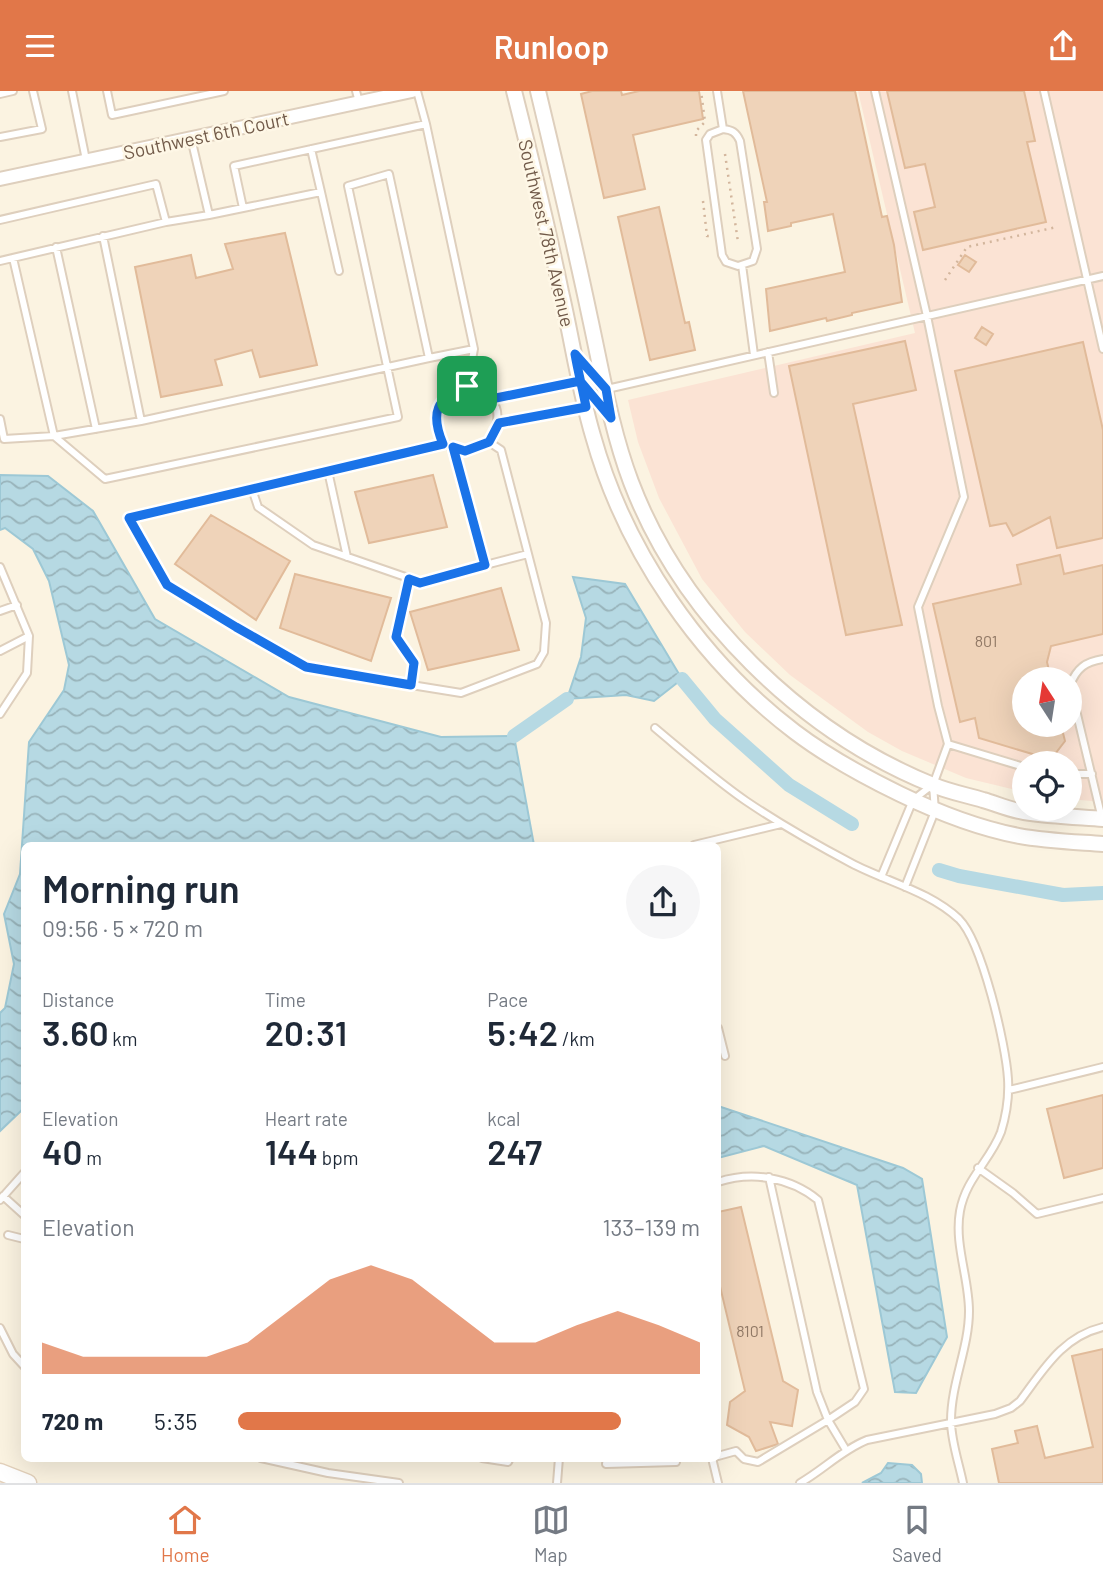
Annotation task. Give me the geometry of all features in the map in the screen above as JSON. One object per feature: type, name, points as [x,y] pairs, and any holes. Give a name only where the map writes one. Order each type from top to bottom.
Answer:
[{"type":"main road","points":[[0,1472],[28,1483]]},
{"type":"street","name":"Southwest 6th Court","points":[[0,179],[191,138],[358,97],[415,91]]},
{"type":"street","name":"Southwest 78th Avenue","points":[[514,91],[593,436],[609,483],[634,539],[679,611],[713,656],[746,690],[795,732],[859,773],[935,811],[1018,836],[1103,844]]},
{"type":"street","name":"Southwest 78th Avenue","points":[[538,91],[572,230],[611,418],[631,481],[670,563],[691,594],[751,662],[809,714],[870,754],[933,785],[1023,812],[1103,819]]},
{"type":"street","points":[[575,354],[606,389]]},
{"type":"street","points":[[580,381],[611,418]]},
{"type":"lane","points":[[0,94],[13,91]]},
{"type":"lane","points":[[0,137],[42,129],[33,91]]},
{"type":"lane","points":[[72,91],[86,160]]},
{"type":"lane","points":[[107,91],[113,115],[224,91]]},
{"type":"lane","points":[[415,91],[426,124],[474,349],[467,386]]},
{"type":"lane","points":[[717,91],[723,129]]},
{"type":"lane","points":[[875,91],[927,316],[964,497],[918,607],[948,744],[933,785],[935,811],[905,887]]},
{"type":"lane","points":[[1044,91],[1103,349]]},
{"type":"lane","points":[[243,208],[234,166],[426,124]]},
{"type":"lane","points":[[723,129],[737,134],[740,141],[757,249],[753,261],[741,265],[730,264],[722,255],[706,140],[710,134],[723,129]]},
{"type":"lane","points":[[191,138],[209,215]]},
{"type":"lane","points":[[311,149],[340,271]]},
{"type":"lane","points":[[13,258],[54,436],[105,479],[398,417],[348,185],[389,174],[429,358]]},
{"type":"lane","points":[[0,219],[156,184],[166,222]]},
{"type":"lane","points":[[0,261],[166,222],[321,192]]},
{"type":"lane","points":[[103,236],[142,421]]},
{"type":"lane","points":[[56,247],[96,429]]},
{"type":"lane","points":[[741,265],[754,355]]},
{"type":"lane","points":[[606,389],[1103,276]]},
{"type":"lane","points":[[0,419],[4,439],[54,436],[142,421],[474,349]]},
{"type":"lane","points":[[768,352],[774,393]]},
{"type":"lane","points":[[491,399],[580,381]]},
{"type":"lane","points":[[443,444],[435,425],[439,405],[449,393],[467,386],[484,393],[496,404],[499,423],[489,442],[465,451],[443,444],[129,518],[167,585],[306,667],[461,693],[537,664],[544,652],[547,623],[501,450],[489,442]]},
{"type":"lane","points":[[499,423],[586,407]]},
{"type":"lane","points":[[453,447],[485,565]]},
{"type":"lane","points":[[328,471],[347,557]]},
{"type":"lane","points":[[252,489],[258,507],[313,545],[420,583],[528,554]]},
{"type":"lane","points":[[0,567],[29,636],[27,673],[0,714]]},
{"type":"lane","points":[[409,579],[396,637],[414,663],[411,685]]},
{"type":"lane","points":[[0,611],[17,605]]},
{"type":"lane","points":[[0,651],[29,636]]},
{"type":"lane","points":[[1103,659],[1088,662],[1076,670],[1070,685],[1103,819]]},
{"type":"lane","points":[[655,728],[744,799],[781,824],[855,865],[945,908],[961,921],[971,935],[981,960],[1003,1046],[1009,1090],[1001,1131],[992,1151],[968,1185],[960,1211],[958,1232],[969,1289],[969,1314],[951,1421],[963,1483]]},
{"type":"lane","points":[[948,744],[1012,763]]},
{"type":"lane","points":[[1082,774],[1091,774]]},
{"type":"lane","points":[[881,877],[914,800],[933,785]]},
{"type":"lane","points":[[706,842],[781,824]]},
{"type":"lane","points":[[721,1040],[725,1056]]},
{"type":"lane","points":[[1009,1090],[1103,1067]]},
{"type":"lane","points":[[978,1168],[1037,1214],[1103,1198]]},
{"type":"lane","points":[[21,1176],[2,1198],[21,1213]]},
{"type":"lane","points":[[721,1181],[735,1176],[769,1177],[803,1188],[818,1200],[864,1388],[855,1402],[758,1462],[744,1459],[736,1451],[721,1455]]},
{"type":"lane","points":[[769,1177],[817,1392],[828,1420],[846,1450]]},
{"type":"lane","points":[[8,1235],[21,1238]]},
{"type":"lane","points":[[800,1483],[846,1450],[867,1440],[995,1414],[1011,1408],[1020,1401],[1068,1342],[1086,1332],[1103,1327]]},
{"type":"lane","points":[[0,1328],[13,1354],[21,1363]]},
{"type":"lane","points":[[279,1462],[328,1473],[400,1483]]},
{"type":"lane","points":[[557,1483],[559,1462]]},
{"type":"lane","points":[[606,1462],[676,1462]]},
{"type":"lane","points":[[713,1462],[718,1483]]},
{"type":"path","points":[[725,153],[738,243]]},
{"type":"path","points":[[718,164],[726,163]]},
{"type":"path","points":[[945,280],[967,247],[1057,227]]},
{"type":"path","points":[[727,234],[737,232]]},
{"type":"shaded area","points":[[858,91],[1103,91],[1103,802],[1082,800],[1082,751],[1012,751],[1012,789],[966,778],[902,751],[868,732],[790,675],[745,632],[702,579],[659,498],[638,442],[628,400],[915,333]]},
{"type":"water","points":[[0,475],[48,476],[93,511],[155,619],[289,697],[441,737],[514,736],[533,842],[22,842],[29,742],[64,690],[69,665],[49,581],[33,549],[5,528],[0,530]]},
{"type":"water","points":[[573,577],[625,584],[682,679],[654,701],[626,695],[567,699],[581,657],[586,618]]},
{"type":"water","points":[[21,859],[21,1111],[0,1131],[0,1013],[5,1008],[14,964],[4,914],[20,874]]},
{"type":"water","points":[[721,1107],[903,1168],[922,1179],[947,1337],[916,1393],[895,1392],[857,1185],[764,1146],[721,1157]]},
{"type":"water","points":[[888,1463],[912,1465],[921,1474],[922,1483],[862,1483],[881,1473]]},
{"type":"building","points":[[592,91],[621,91],[622,95],[639,91],[699,91],[703,119],[633,135],[645,189],[604,198],[581,94]]},
{"type":"building","points":[[743,91],[855,91],[882,217],[887,216],[894,245],[902,302],[827,321],[826,318],[770,331],[766,289],[845,272],[833,214],[768,231],[764,202],[767,202]]},
{"type":"building","points":[[887,91],[1024,91],[1035,141],[1027,142],[1046,222],[923,250],[914,212],[935,207],[925,164],[905,168]]},
{"type":"building","points":[[659,207],[685,323],[689,322],[695,350],[650,360],[618,217]]},
{"type":"building","points":[[285,233],[317,365],[260,377],[252,350],[215,360],[222,385],[161,397],[135,267],[191,255],[196,278],[233,269],[225,244]]},
{"type":"building","points":[[965,255],[976,262],[969,272],[958,265]]},
{"type":"building","points":[[982,327],[993,334],[986,345],[975,338]]},
{"type":"building","points":[[905,341],[916,390],[853,404],[902,625],[846,635],[789,366]]},
{"type":"building","points":[[1083,342],[1103,430],[1103,538],[1057,548],[1050,517],[1013,536],[1006,523],[990,526],[955,371]]},
{"type":"building","points":[[433,475],[447,527],[369,543],[355,492]]},
{"type":"building","points":[[211,515],[290,561],[256,620],[175,564]]},
{"type":"building","points":[[1060,555],[1064,574],[1103,565],[1103,634],[1051,646],[1048,667],[1012,667],[1012,737],[1064,737],[1065,741],[1057,751],[1022,751],[979,738],[975,718],[960,722],[933,604],[1021,584],[1017,565]]},
{"type":"building","points":[[295,574],[391,598],[371,661],[280,628]]},
{"type":"building","points":[[501,588],[519,650],[428,670],[410,612]]},
{"type":"building","points":[[1103,1095],[1103,1168],[1064,1178],[1047,1109]]},
{"type":"building","points":[[741,1207],[783,1381],[798,1390],[792,1426],[770,1422],[778,1444],[756,1451],[749,1437],[727,1425],[730,1402],[745,1391],[721,1291],[721,1211]]},
{"type":"building","points":[[1103,1349],[1103,1483],[999,1483],[992,1449],[1018,1443],[1015,1431],[1037,1426],[1045,1458],[1093,1447],[1072,1356]]},
{"type":"waterway","points":[[682,679],[715,719],[789,785],[852,824]]},
{"type":"waterway","points":[[514,736],[567,699]]},
{"type":"waterway","points":[[939,870],[1063,895],[1103,893]]},
{"type":"route","points":[[467,386],[449,393],[439,405],[435,425],[443,444],[129,518],[167,585],[236,627],[306,667],[411,685],[414,663],[396,637],[409,579],[420,583],[485,565],[453,447],[465,451],[489,442],[499,423],[586,407],[580,381],[575,354],[606,389],[611,418],[580,381],[491,399],[467,386]]}]
